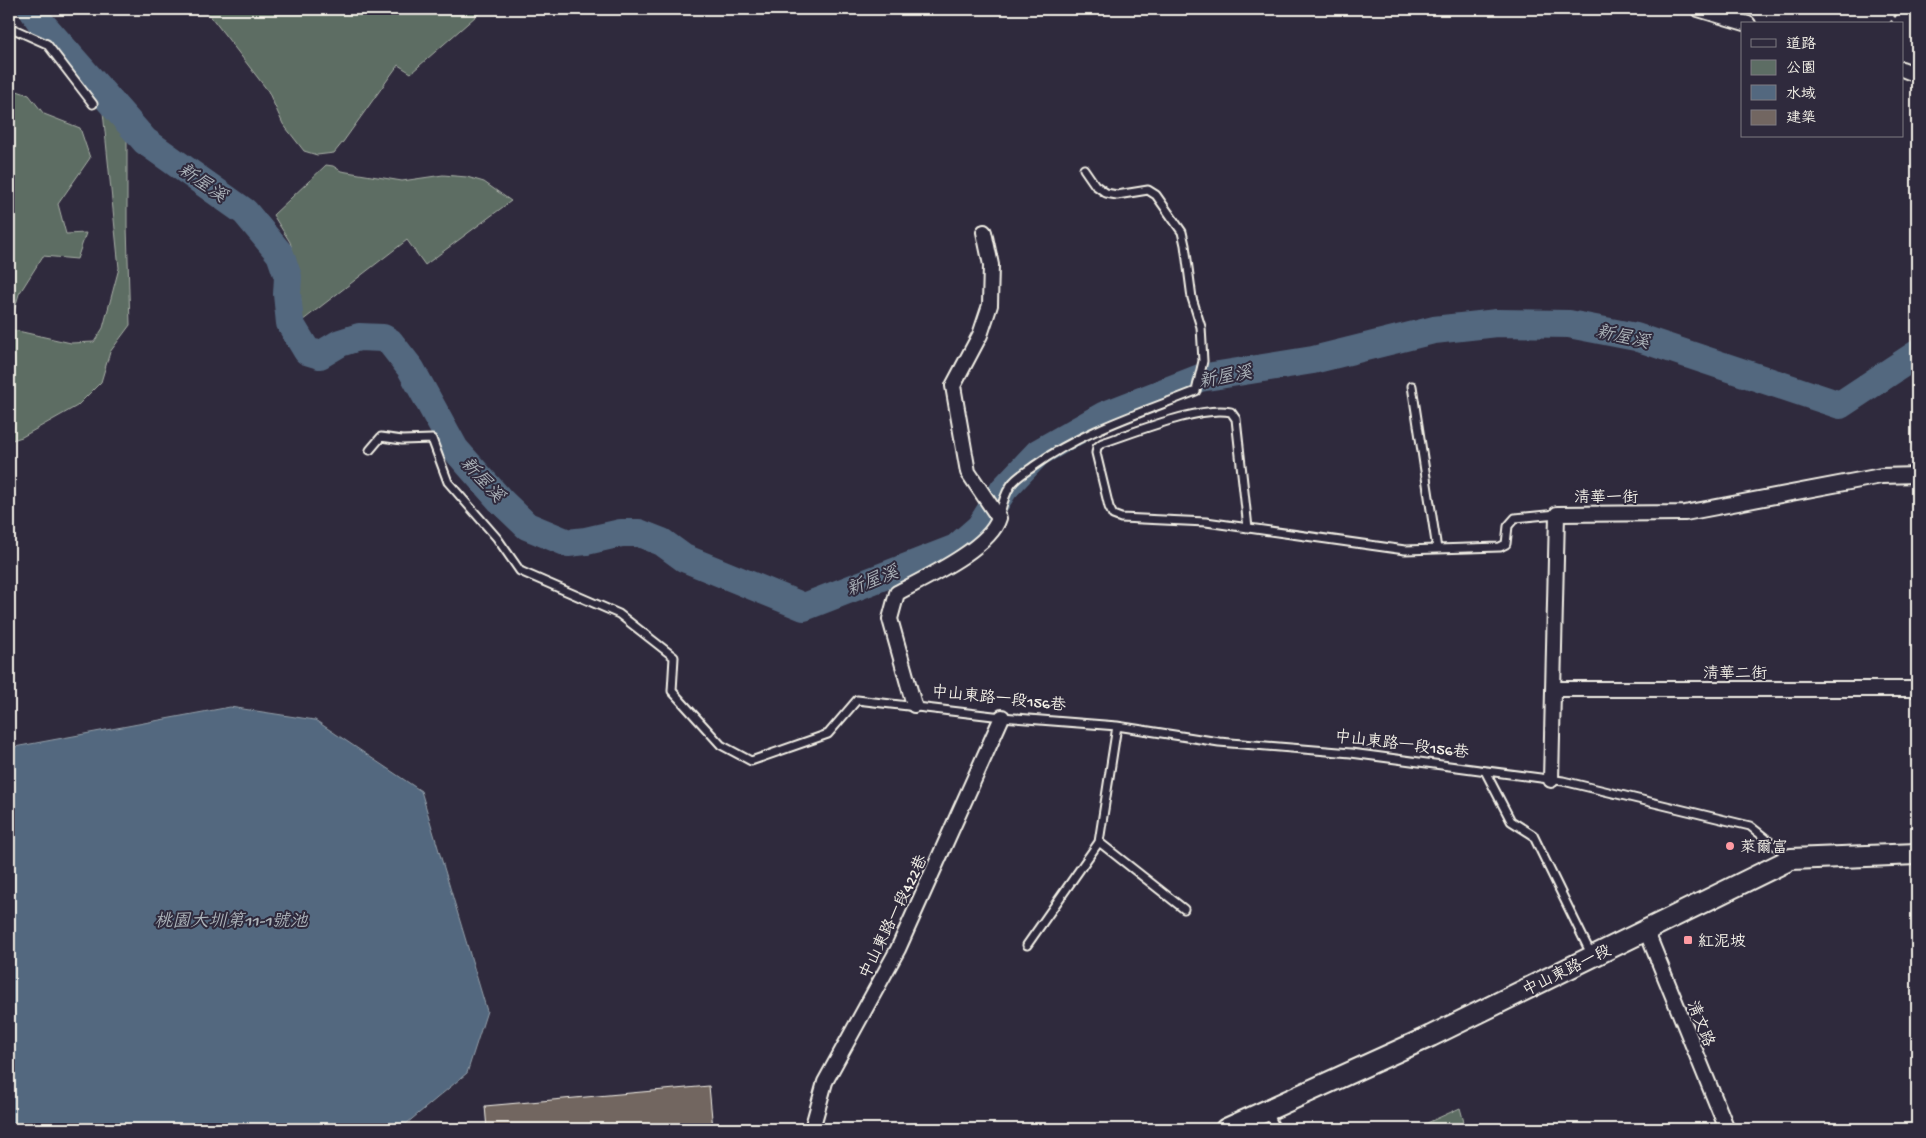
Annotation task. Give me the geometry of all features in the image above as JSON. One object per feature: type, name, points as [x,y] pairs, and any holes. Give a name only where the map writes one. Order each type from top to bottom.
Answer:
[{"type":"main road","name":"中山東路一段","points":[[1226,1129],[1431,1036],[1791,859],[1917,854]]},
{"type":"street","points":[[1698,9],[1741,22]]},
{"type":"street","points":[[1904,70],[1917,75]]},
{"type":"street","points":[[914,706],[890,619],[898,593],[959,560],[996,528],[996,513],[968,472],[953,386],[980,335],[990,305],[991,265],[984,232]]},
{"type":"street","name":"清華一街","points":[[1551,780],[1557,514],[1685,513],[1881,476],[1917,476]]},
{"type":"street","name":"清華二街","points":[[1553,689],[1917,689]]},
{"type":"street","name":"中山東路一段422巷","points":[[812,1129],[825,1082],[898,949],[1002,717]]},
{"type":"street","name":"清文路","points":[[1646,930],[1727,1129]]},
{"type":"lane","points":[[9,27],[47,44],[93,104]]},
{"type":"lane","points":[[996,513],[1011,485],[1021,475],[1047,456],[1102,428],[1196,391],[1203,362],[1201,327],[1192,298],[1182,232],[1156,195],[1148,190],[1118,195],[1106,193],[1094,186],[1084,169]]},
{"type":"lane","points":[[1412,386],[1437,549]]},
{"type":"lane","points":[[1248,528],[1236,418],[1231,412],[1223,410],[1195,414],[1102,443],[1097,447],[1096,453],[1109,508],[1113,515],[1121,518],[1206,522],[1248,528],[1405,550],[1500,547],[1506,544],[1508,526],[1514,518],[1557,514]]},
{"type":"lane","name":"中山東路一段156巷","points":[[370,450],[381,437],[402,440],[432,439],[448,482],[497,538],[520,571],[619,614],[674,657],[672,691],[721,745],[751,761],[828,734],[857,700],[1002,717],[1118,726],[1219,742],[1351,753],[1551,780],[1750,826],[1791,859]]},
{"type":"lane","points":[[1027,945],[1100,842],[1118,726]]},
{"type":"lane","points":[[1486,771],[1511,821],[1533,835],[1592,956]]},
{"type":"lane","points":[[1100,842],[1184,909]]},
{"type":"lane","points":[[1267,1110],[1276,1129]]},
{"type":"path","points":[[1891,22],[1902,9]]},
{"type":"green space","points":[[205,9],[484,9],[411,73],[398,65],[334,153],[317,155],[304,151],[283,124],[268,91]]},
{"type":"green space","points":[[17,91],[29,95],[44,114],[80,128],[90,158],[58,204],[66,234],[86,233],[77,259],[43,256],[19,294],[9,328],[9,95]]},
{"type":"green space","points":[[103,112],[127,134],[130,325],[110,352],[101,382],[77,406],[22,437],[9,441],[9,329],[71,343],[94,342],[103,328],[119,268]]},
{"type":"green space","points":[[326,165],[333,166],[341,171],[402,181],[443,175],[467,177],[484,182],[511,201],[425,265],[407,240],[302,321],[299,274],[290,242],[273,215]]},
{"type":"green space","points":[[1460,1108],[1466,1129],[1414,1129]]},
{"type":"water","name":"桃園大圳第11-1號池","points":[[230,707],[315,720],[421,791],[487,1011],[467,1073],[400,1129],[9,1129],[9,748]]},
{"type":"building","points":[[709,1086],[713,1129],[487,1129],[485,1106]]},
{"type":"waterway","name":"新屋溪","points":[[32,9],[42,24],[145,141],[245,212],[280,254],[288,277],[287,294],[290,323],[307,351],[320,355],[340,343],[359,337],[383,338],[390,342],[411,369],[455,449],[500,500],[527,526],[568,543],[621,533],[639,533],[662,542],[684,558],[804,607],[956,548],[980,527],[1004,489],[1038,453],[1105,415],[1200,378],[1313,360],[1434,330],[1497,323],[1569,324],[1636,337],[1840,405],[1917,354]]},
{"type":"place","name":"萊爾富","points":[[1730,846]]},
{"type":"place","name":"紅泥坡","points":[[1688,940]]}]
